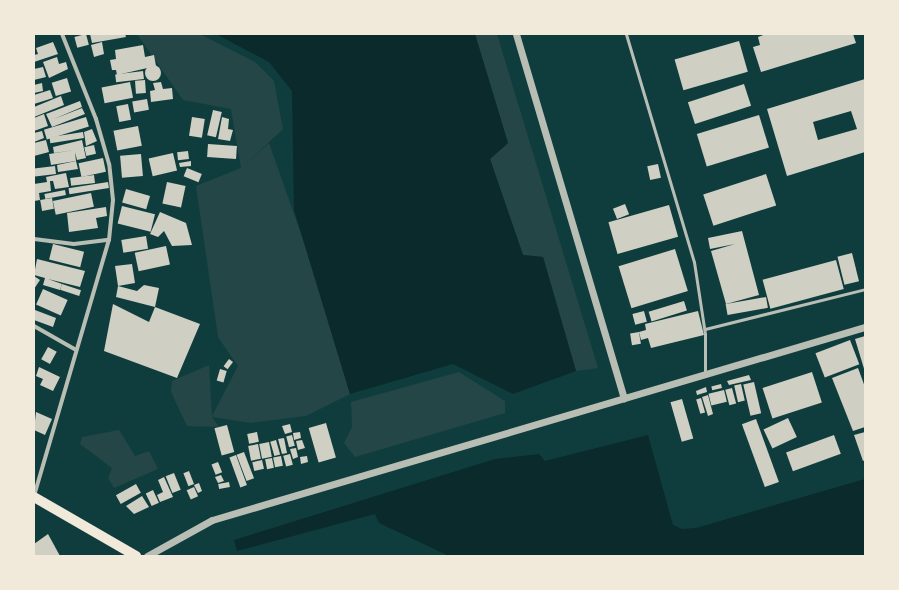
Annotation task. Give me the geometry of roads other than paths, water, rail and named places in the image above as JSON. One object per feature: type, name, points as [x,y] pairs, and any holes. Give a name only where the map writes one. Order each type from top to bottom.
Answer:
[{"type":"main road","points":[[34,496],[136,556]]},
{"type":"street","points":[[34,496],[109,240],[113,200],[109,164],[96,119],[62,34]]},
{"type":"street","points":[[516,34],[624,398]]},
{"type":"street","points":[[34,239],[74,244],[109,240]]},
{"type":"street","points":[[34,326],[76,350]]},
{"type":"street","points":[[147,556],[212,520],[705,373],[865,327]]},
{"type":"lane","points":[[626,34],[694,262],[705,329],[705,373]]},
{"type":"lane","points":[[705,329],[865,289]]}]
